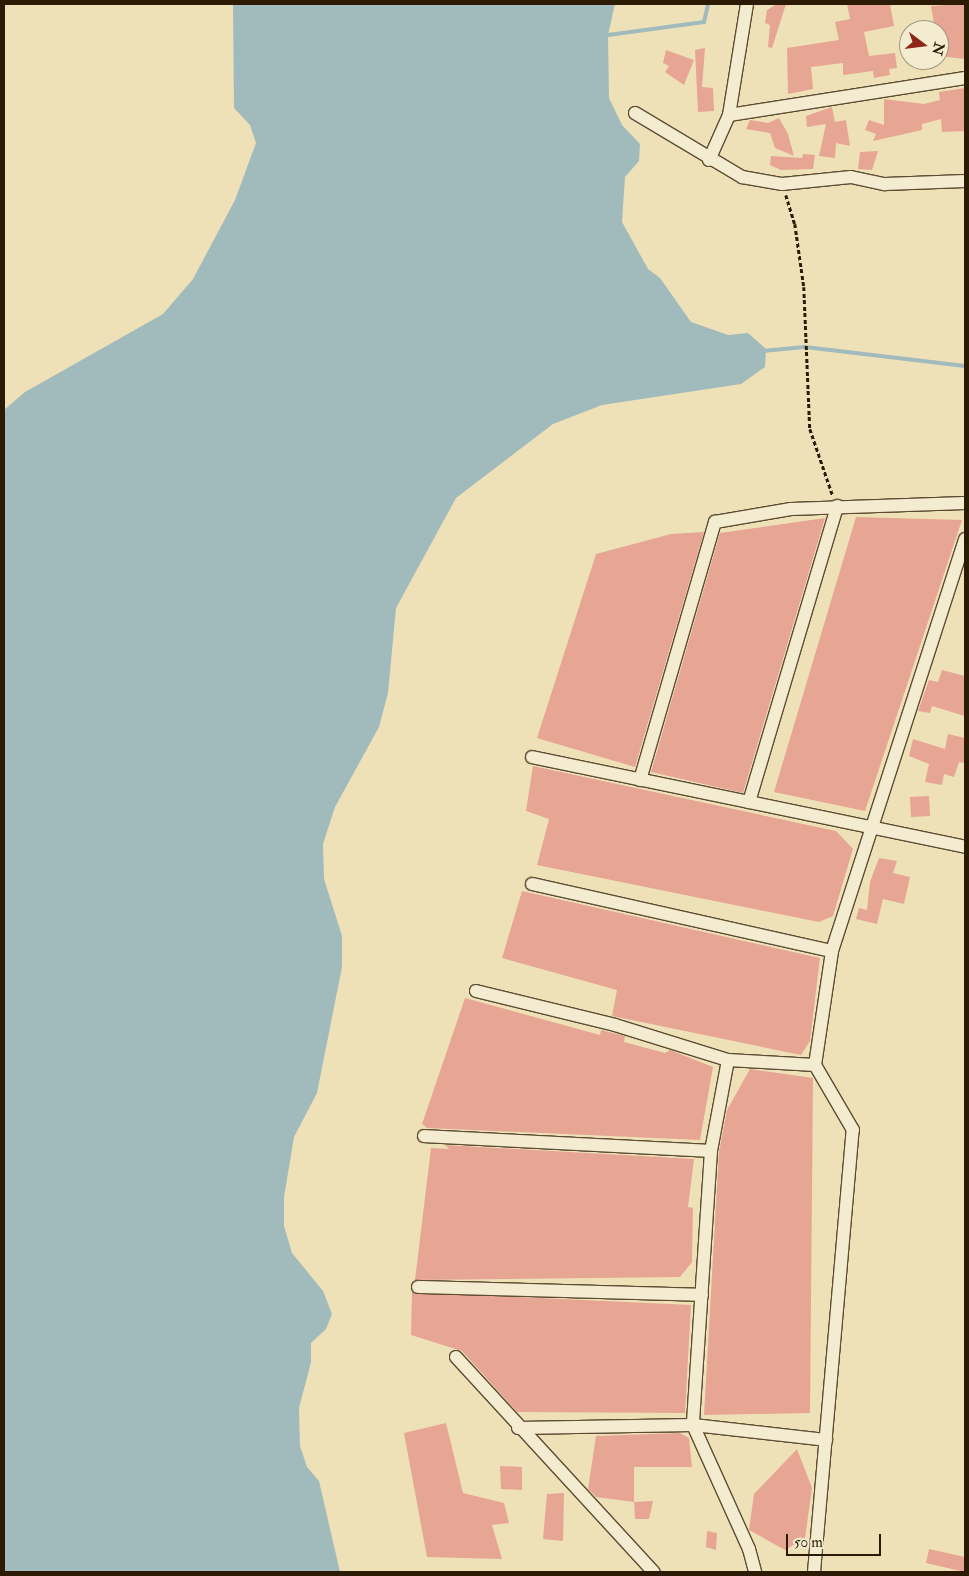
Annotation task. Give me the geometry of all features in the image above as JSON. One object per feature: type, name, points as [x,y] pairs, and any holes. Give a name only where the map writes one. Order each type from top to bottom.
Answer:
[{"type":"street","points":[[709,160],[729,115],[747,4]]},
{"type":"street","points":[[729,115],[965,78]]},
{"type":"street","points":[[635,113],[709,160],[742,177],[782,184],[851,177],[885,184],[965,181]]},
{"type":"street","points":[[640,780],[715,522],[837,506],[965,503]]},
{"type":"street","points":[[750,802],[837,506]]},
{"type":"street","points":[[814,1572],[853,1130],[815,1065],[832,951],[875,827],[965,539]]},
{"type":"street","points":[[532,757],[965,847]]},
{"type":"street","points":[[532,884],[832,951]]},
{"type":"street","points":[[476,991],[615,1025],[728,1060],[815,1065]]},
{"type":"street","points":[[728,1060],[711,1151],[694,1425],[749,1549],[755,1572]]},
{"type":"street","points":[[424,1136],[711,1151]]},
{"type":"street","points":[[418,1287],[702,1294]]},
{"type":"street","points":[[456,1357],[518,1428],[654,1572]]},
{"type":"street","points":[[518,1428],[694,1425],[826,1440]]},
{"type":"path","points":[[782,184],[795,224],[804,287],[810,429],[837,506]]},
{"type":"water","points":[[233,4],[615,4],[608,35],[609,98],[622,125],[640,144],[639,161],[625,177],[622,222],[648,269],[660,278],[691,322],[728,335],[748,333],[766,349],[765,367],[741,384],[602,405],[553,424],[456,498],[396,608],[388,693],[379,727],[335,807],[323,844],[324,879],[342,936],[342,967],[317,1093],[294,1137],[284,1197],[284,1226],[292,1253],[323,1291],[332,1314],[326,1329],[311,1343],[311,1362],[299,1408],[300,1446],[307,1467],[319,1481],[340,1572],[4,1572],[4,410],[25,392],[163,314],[193,279],[235,200],[256,143],[250,125],[234,108]]},
{"type":"building","points":[[777,4],[786,4],[772,48],[768,47],[770,25],[765,23],[767,10]]},
{"type":"building","points":[[847,4],[890,4],[894,26],[864,32],[869,56],[895,53],[897,68],[889,69],[890,75],[874,78],[873,71],[843,75],[843,63],[811,67],[813,89],[788,94],[787,48],[839,40],[835,22],[850,19]]},
{"type":"building","points":[[965,4],[965,59],[949,57],[949,20],[933,20],[931,6]]},
{"type":"building","points":[[705,48],[702,87],[713,88],[714,111],[698,112],[695,50]]},
{"type":"building","points":[[666,50],[694,60],[684,85],[665,72],[669,66],[663,63]]},
{"type":"building","points":[[965,88],[965,131],[942,132],[941,119],[922,124],[922,130],[873,141],[876,134],[865,130],[869,120],[884,125],[884,99],[924,104],[940,100],[939,92]]},
{"type":"building","points":[[832,107],[835,122],[846,120],[850,146],[836,143],[835,158],[819,156],[826,124],[807,127],[806,116]]},
{"type":"building","points":[[779,118],[788,134],[794,156],[775,148],[770,133],[746,129],[750,120],[768,123]]},
{"type":"building","points":[[878,151],[872,170],[858,169],[860,152]]},
{"type":"building","points":[[803,154],[815,155],[813,169],[781,170],[770,165],[771,156],[802,158]]},
{"type":"building","points":[[856,517],[962,520],[865,811],[774,792]]},
{"type":"building","points":[[825,518],[743,793],[651,772],[720,533]]},
{"type":"building","points":[[704,532],[635,767],[537,738],[596,554],[671,534]]},
{"type":"building","points":[[942,670],[965,676],[965,716],[932,706],[930,713],[918,711],[929,680],[938,682]]},
{"type":"building","points":[[948,734],[965,738],[965,763],[959,762],[954,777],[944,774],[942,785],[925,782],[929,764],[909,756],[913,739],[945,749]]},
{"type":"building","points":[[533,766],[836,831],[853,849],[833,916],[819,922],[537,865],[549,819],[526,811]]},
{"type":"building","points":[[929,796],[930,816],[911,817],[910,797]]},
{"type":"building","points":[[879,858],[897,861],[893,873],[910,877],[904,904],[883,899],[877,924],[856,919],[859,908],[867,910],[870,882]]},
{"type":"building","points":[[522,891],[820,958],[810,1041],[801,1055],[612,1016],[617,990],[502,958]]},
{"type":"building","points":[[465,998],[600,1035],[601,1030],[625,1036],[624,1042],[665,1053],[670,1050],[713,1067],[700,1140],[427,1128],[422,1124]]},
{"type":"building","points":[[750,1069],[813,1078],[810,1413],[704,1415],[719,1152],[727,1110]]},
{"type":"building","points":[[445,1145],[694,1159],[688,1207],[693,1208],[692,1262],[680,1277],[415,1280],[431,1148],[449,1149]]},
{"type":"building","points":[[412,1292],[691,1305],[685,1413],[517,1412],[462,1351],[411,1335]]},
{"type":"building","points":[[446,1423],[463,1493],[504,1503],[509,1523],[492,1525],[502,1559],[427,1557],[404,1433]]},
{"type":"building","points":[[680,1433],[689,1438],[692,1467],[634,1467],[634,1502],[596,1497],[588,1489],[596,1436]]},
{"type":"building","points":[[797,1449],[812,1488],[805,1538],[785,1550],[749,1530],[754,1494]]},
{"type":"building","points":[[500,1466],[522,1467],[522,1490],[501,1489]]},
{"type":"building","points":[[564,1493],[563,1541],[543,1539],[547,1494]]},
{"type":"building","points":[[653,1501],[649,1519],[635,1519],[634,1502]]},
{"type":"building","points":[[707,1531],[717,1533],[716,1550],[706,1547]]},
{"type":"building","points":[[929,1549],[965,1557],[965,1572],[926,1563]]},
{"type":"waterway","points":[[608,35],[704,22],[708,4]]},
{"type":"waterway","points":[[762,351],[805,347],[965,366]]}]
